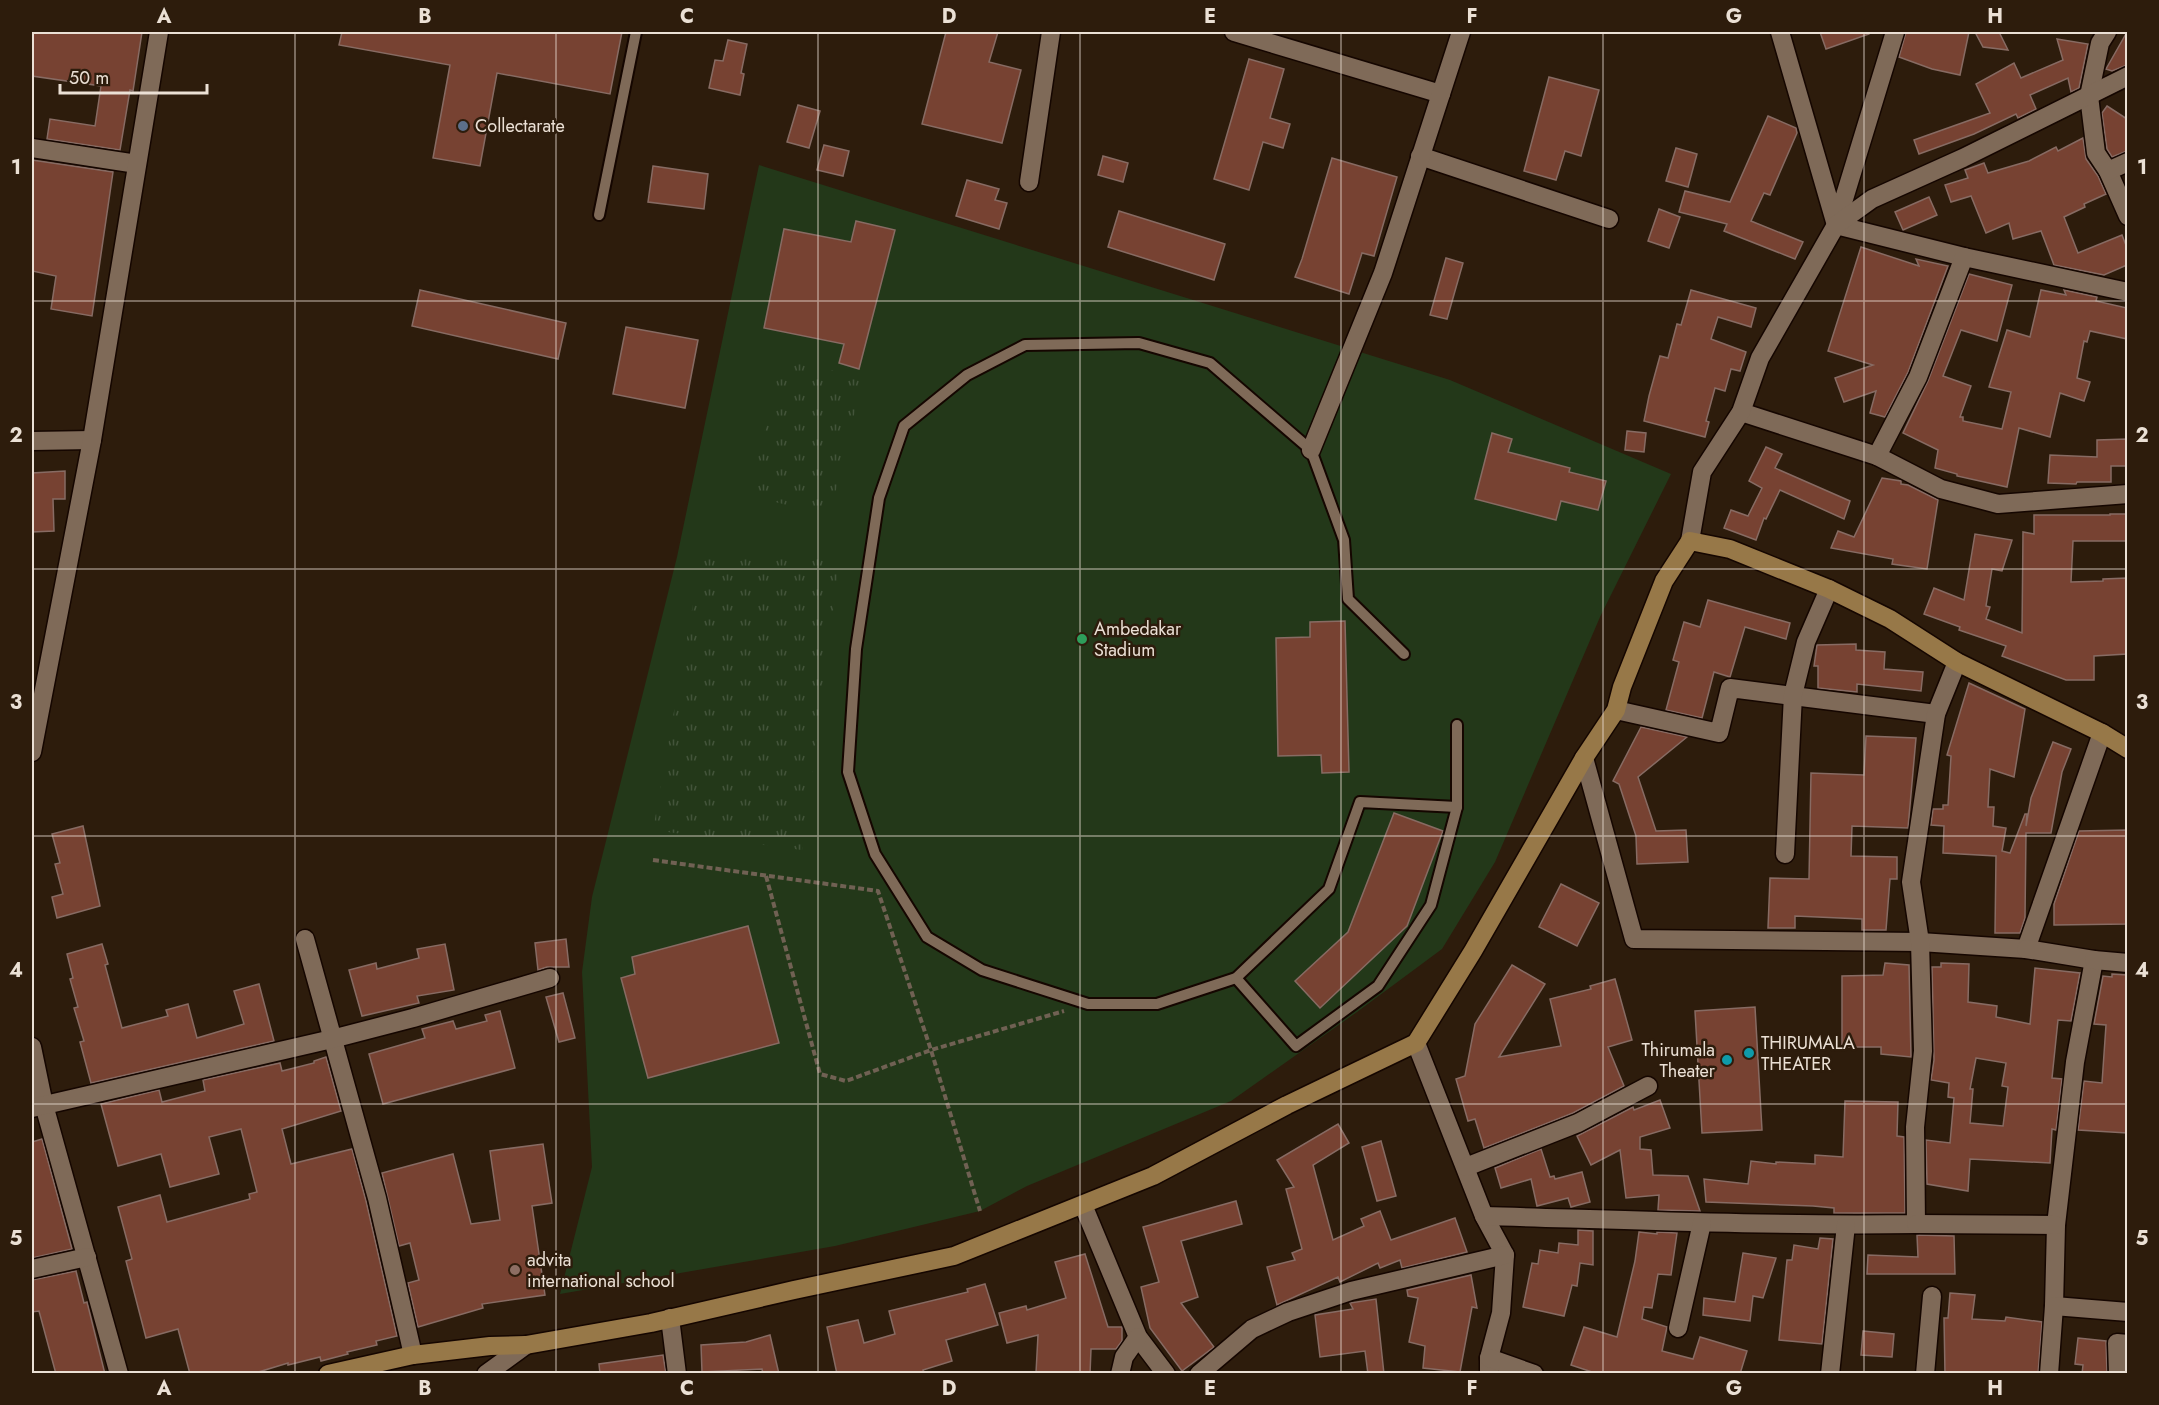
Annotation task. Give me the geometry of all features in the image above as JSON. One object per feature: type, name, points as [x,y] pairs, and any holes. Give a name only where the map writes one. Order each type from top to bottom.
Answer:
[{"type":"street","points":[[32,752],[92,440],[159,32]]},
{"type":"street","points":[[1029,182],[1051,32]]},
{"type":"street","points":[[1234,32],[1441,94]]},
{"type":"street","points":[[1311,450],[1383,273],[1461,32]]},
{"type":"street","points":[[1779,32],[1836,225]]},
{"type":"street","points":[[328,1374],[413,1355],[490,1346],[526,1345],[670,1318],[954,1256],[1153,1176],[1287,1105],[1416,1043],[1473,951],[1584,758],[1616,710],[1622,687],[1664,581],[1690,541],[1702,472],[1741,412],[1760,358],[1836,225],[1895,32]]},
{"type":"street","points":[[2107,32],[2100,43],[2090,96],[2096,153],[2108,171],[2127,216]]},
{"type":"street","points":[[1836,225],[1872,199],[2090,96],[2127,76]]},
{"type":"street","points":[[32,148],[137,164]]},
{"type":"street","points":[[1420,156],[1609,219]]},
{"type":"street","points":[[2108,171],[2127,162]]},
{"type":"street","points":[[1836,225],[1964,257],[2127,291]]},
{"type":"street","points":[[1877,456],[1918,377],[1964,257]]},
{"type":"street","points":[[1741,412],[1877,456],[1941,489],[1998,504],[2127,494]]},
{"type":"street","points":[[32,441],[92,440]]},
{"type":"street","points":[[1690,541],[1730,549],[1829,589],[1890,619],[1957,662],[2102,733],[2127,749]]},
{"type":"street","points":[[1785,854],[1793,695],[1806,642],[1829,589]]},
{"type":"street","points":[[1916,1224],[1915,1127],[1923,1051],[1920,942],[1911,882],[1936,714],[1957,662]]},
{"type":"street","points":[[1616,710],[1719,733],[1730,687],[1936,714]]},
{"type":"street","points":[[2026,949],[2102,733]]},
{"type":"street","points":[[1584,758],[1635,939],[1920,942],[2026,949],[2127,963]]},
{"type":"street","points":[[304,939],[377,1198],[413,1355]]},
{"type":"street","points":[[2049,1374],[2054,1306],[2056,1225],[2075,1062],[2094,960]]},
{"type":"street","points":[[38,1107],[332,1040],[550,978]]},
{"type":"street","points":[[1416,1043],[1484,1216],[1505,1255],[1501,1313],[1489,1366],[1533,1374]]},
{"type":"street","points":[[32,1047],[38,1107],[87,1257],[119,1374]]},
{"type":"street","points":[[1466,1167],[1578,1124],[1648,1086]]},
{"type":"street","points":[[1083,1205],[1138,1337],[1166,1374]]},
{"type":"street","points":[[1484,1216],[1702,1223],[2056,1225]]},
{"type":"street","points":[[1678,1328],[1702,1223]]},
{"type":"street","points":[[1830,1374],[1846,1225]]},
{"type":"street","points":[[1199,1374],[1252,1329],[1288,1312],[1351,1291],[1505,1255]]},
{"type":"street","points":[[32,1269],[87,1257]]},
{"type":"street","points":[[1925,1374],[1932,1296]]},
{"type":"street","points":[[2054,1306],[2127,1312]]},
{"type":"street","points":[[670,1318],[677,1374]]},
{"type":"street","points":[[1120,1374],[1124,1358],[1138,1337]]},
{"type":"street","points":[[2118,1374],[2117,1342],[2127,1344]]},
{"type":"street","points":[[486,1374],[526,1345]]},
{"type":"lane","points":[[599,215],[636,32]]},
{"type":"lane","points":[[1404,654],[1348,599],[1344,540],[1311,450],[1210,363],[1139,343],[1025,345],[967,375],[904,426],[879,498],[856,649],[848,772],[875,854],[927,937],[982,970],[1088,1004],[1156,1004],[1236,978],[1329,889],[1360,802],[1457,807]]},
{"type":"lane","points":[[1236,978],[1296,1046],[1378,986],[1431,905],[1457,807],[1457,725]]},
{"type":"path","points":[[653,860],[878,891],[931,1050],[980,1211]]},
{"type":"path","points":[[766,876],[820,1074],[846,1081],[931,1050],[1088,1004]]},
{"type":"green space","points":[[759,165],[1450,380],[1671,474],[1600,617],[1495,862],[1442,949],[1357,1012],[1231,1101],[1027,1186],[980,1211],[835,1246],[560,1294],[592,1167],[582,972],[592,897],[677,557]]},
{"type":"green space","points":[[782,358],[863,378],[830,515],[749,496]]},
{"type":"green space","points":[[702,553],[840,560],[802,850],[653,830]]},
{"type":"building","points":[[32,32],[142,32],[133,91],[130,90],[120,150],[47,139],[50,119],[95,126],[101,86],[32,76]]},
{"type":"building","name":"Collectarate","points":[[342,32],[622,32],[610,94],[497,73],[480,166],[433,158],[450,65],[339,45]]},
{"type":"building","points":[[946,32],[998,32],[989,62],[1021,70],[1002,143],[922,124]]},
{"type":"building","points":[[1820,32],[1869,32],[1869,34],[1826,49]]},
{"type":"building","points":[[1906,32],[1969,32],[1960,75],[1932,69],[1899,57]]},
{"type":"building","points":[[1975,32],[1999,32],[2008,50],[1983,47]]},
{"type":"building","points":[[2127,32],[2127,65],[2112,71],[2106,69]]},
{"type":"building","points":[[2057,39],[2088,44],[2079,88],[2071,92],[2068,78],[2030,95],[2036,109],[2018,118],[2016,114],[1974,134],[1919,154],[1914,140],[1990,113],[1976,84],[2014,63],[2021,78],[2063,60]]},
{"type":"building","points":[[728,40],[747,44],[741,73],[744,74],[740,95],[709,88],[715,60],[723,61]]},
{"type":"building","points":[[1249,59],[1284,69],[1270,118],[1290,124],[1283,148],[1263,142],[1249,190],[1214,179]]},
{"type":"building","points":[[1549,77],[1599,90],[1581,156],[1565,151],[1556,180],[1524,171]]},
{"type":"building","points":[[798,105],[820,111],[809,148],[787,142]]},
{"type":"building","points":[[2107,106],[2127,119],[2127,151],[2112,157],[2107,149],[2102,113]]},
{"type":"building","points":[[1768,116],[1796,128],[1797,133],[1770,195],[1764,193],[1751,221],[1803,242],[1795,259],[1724,231],[1727,224],[1679,212],[1685,191],[1730,202]]},
{"type":"building","points":[[2083,138],[2086,159],[2098,176],[2106,194],[2064,217],[2078,253],[2122,235],[2127,248],[2127,265],[2104,275],[2054,265],[2041,231],[2013,239],[2009,223],[1986,233],[1971,196],[1951,202],[1945,185],[1968,178],[1965,170],[1984,163],[1988,173],[2029,161],[2056,147],[2058,151]]},
{"type":"building","points":[[824,145],[849,151],[843,176],[817,170]]},
{"type":"building","points":[[1676,148],[1697,154],[1688,187],[1666,181]]},
{"type":"building","points":[[1103,156],[1128,163],[1123,182],[1098,175]]},
{"type":"building","points":[[1332,158],[1397,177],[1374,256],[1362,253],[1349,294],[1295,277]]},
{"type":"building","points":[[32,160],[113,172],[92,316],[51,309],[56,276],[32,271]]},
{"type":"building","points":[[653,166],[708,174],[704,209],[648,202]]},
{"type":"building","points":[[967,180],[999,189],[995,200],[1007,203],[999,229],[956,216]]},
{"type":"building","points":[[1929,197],[1937,215],[1903,230],[1895,212]]},
{"type":"building","points":[[1659,209],[1680,217],[1669,248],[1648,241]]},
{"type":"building","points":[[1119,211],[1225,244],[1214,280],[1108,247]]},
{"type":"building","points":[[856,221],[895,230],[859,369],[839,363],[844,344],[764,328],[784,229],[851,242]]},
{"type":"building","points":[[1861,247],[1919,266],[1916,259],[1948,266],[1908,372],[1885,417],[1870,413],[1876,391],[1844,402],[1835,378],[1873,365],[1828,351]]},
{"type":"building","points":[[1446,258],[1463,263],[1447,319],[1430,315]]},
{"type":"building","points":[[1969,274],[2012,285],[1997,341],[1961,330],[1943,376],[1971,386],[1960,417],[1963,417],[1963,421],[2002,429],[2011,392],[1989,387],[2007,330],[2030,337],[2041,290],[2066,295],[2064,290],[2097,297],[2096,301],[2127,308],[2127,339],[2090,331],[2087,342],[2084,341],[2077,378],[2090,382],[2084,401],[2060,393],[2050,437],[2019,428],[2007,487],[1957,476],[1957,474],[1935,468],[1938,450],[1903,433],[1928,381]]},
{"type":"building","points":[[420,290],[566,323],[558,359],[412,326]]},
{"type":"building","points":[[1691,290],[1756,308],[1751,327],[1718,317],[1711,339],[1746,352],[1740,371],[1731,369],[1725,391],[1715,388],[1706,421],[1709,422],[1705,437],[1644,421],[1660,356],[1668,358],[1677,324],[1681,325]]},
{"type":"building","points":[[626,327],[698,340],[685,408],[613,394]]},
{"type":"building","points":[[1627,431],[1646,433],[1644,452],[1625,450]]},
{"type":"building","points":[[1492,433],[1512,439],[1508,452],[1570,468],[1569,472],[1606,481],[1598,510],[1561,501],[1556,520],[1475,499]]},
{"type":"building","points":[[2127,439],[2127,466],[2111,466],[2111,482],[2048,483],[2050,455],[2097,457],[2097,440]]},
{"type":"building","points":[[1766,447],[1782,454],[1775,468],[1850,501],[1844,519],[1780,490],[1766,519],[1764,518],[1756,540],[1724,528],[1731,510],[1748,516],[1762,488],[1749,481]]},
{"type":"building","points":[[65,471],[65,499],[53,499],[54,531],[32,532],[32,473]]},
{"type":"building","points":[[1882,478],[1901,481],[1901,484],[1908,485],[1938,500],[1927,569],[1892,564],[1893,559],[1831,548],[1838,531],[1854,537]]},
{"type":"building","points":[[2127,514],[2127,541],[2073,541],[2071,582],[2127,578],[2127,654],[2094,656],[2094,680],[2066,680],[2002,656],[2006,646],[1959,630],[1960,627],[1924,614],[1934,588],[1964,600],[1975,534],[2012,540],[2002,571],[1992,569],[1986,606],[1990,607],[1986,619],[2022,633],[2023,532],[2034,534],[2034,515]]},
{"type":"building","points":[[1708,600],[1790,623],[1786,639],[1745,627],[1730,677],[1714,672],[1702,718],[1666,710],[1679,662],[1673,660],[1684,622],[1700,627]]},
{"type":"building","points":[[1345,621],[1349,772],[1322,773],[1321,755],[1278,756],[1276,638],[1310,637],[1310,622]]},
{"type":"building","points":[[1856,644],[1856,650],[1885,652],[1884,669],[1923,672],[1921,691],[1857,684],[1857,692],[1818,688],[1818,666],[1814,666],[1817,645]]},
{"type":"building","points":[[1969,683],[2025,709],[2014,777],[1990,769],[1988,807],[1994,807],[1993,826],[2006,828],[2002,851],[2010,853],[2025,814],[2027,814],[2026,826],[2031,798],[2053,742],[2071,749],[2062,772],[2051,833],[2026,833],[2025,918],[2020,933],[1995,933],[1996,856],[1943,853],[1944,826],[1931,825],[1933,809],[1943,809],[1943,805],[1948,805],[1951,756],[1947,755]]},
{"type":"building","points":[[1641,727],[1687,737],[1638,777],[1656,831],[1686,830],[1688,862],[1637,864],[1636,836],[1619,784],[1613,781]]},
{"type":"building","points":[[1866,736],[1916,738],[1908,828],[1852,826],[1851,856],[1897,857],[1897,879],[1890,879],[1886,930],[1862,930],[1862,919],[1795,916],[1795,928],[1768,928],[1770,878],[1809,879],[1811,773],[1864,775]]},
{"type":"building","points":[[1394,813],[1443,831],[1407,926],[1320,1008],[1295,981],[1348,932]]},
{"type":"building","points":[[83,826],[100,906],[57,918],[52,897],[63,894],[55,864],[60,863],[52,834]]},
{"type":"building","points":[[2127,830],[2127,924],[2054,925],[2054,904],[2079,831]]},
{"type":"building","points":[[1561,884],[1599,903],[1577,946],[1539,927]]},
{"type":"building","points":[[748,926],[779,1043],[648,1078],[621,978],[635,974],[632,957]]},
{"type":"building","points":[[566,939],[569,967],[547,967],[538,970],[535,943]]},
{"type":"building","points":[[102,944],[108,964],[105,965],[122,1028],[168,1016],[166,1010],[188,1004],[197,1038],[244,1024],[234,991],[259,984],[274,1041],[91,1083],[80,1042],[84,1041],[74,1008],[78,1007],[70,979],[73,978],[67,954]]},
{"type":"building","points":[[445,944],[454,990],[417,996],[419,1003],[362,1016],[349,970],[376,963],[377,969],[419,958],[417,949]]},
{"type":"building","points":[[1885,963],[1909,965],[1911,1057],[1881,1054],[1881,1047],[1842,1047],[1842,976],[1883,975]]},
{"type":"building","points":[[1941,963],[1969,964],[1968,1002],[1997,1006],[1996,1017],[2030,1024],[2035,968],[2080,973],[2071,1021],[2058,1020],[2052,1078],[2062,1079],[2056,1130],[2052,1129],[2050,1163],[1970,1159],[1968,1191],[1927,1184],[1926,1140],[1950,1143],[1954,1098],[1948,1097],[1949,1083],[1931,1080],[1934,1060],[1932,967],[1941,967]],"holes":[[[1976,1058],[2006,1063],[2002,1086],[2008,1087],[2003,1126],[1970,1123],[1973,1089],[1970,1089]]]},
{"type":"building","points":[[1512,965],[1545,984],[1499,1057],[1561,1046],[1550,999],[1591,989],[1590,986],[1615,979],[1632,1040],[1608,1047],[1624,1086],[1573,1113],[1484,1148],[1475,1119],[1468,1121],[1456,1079],[1465,1076],[1475,1024]]},
{"type":"building","points":[[2112,974],[2127,975],[2127,1133],[2078,1130],[2084,1081],[2102,1083],[2106,1025],[2094,1024],[2103,976],[2112,977]]},
{"type":"building","points":[[563,993],[575,1038],[559,1042],[546,997]]},
{"type":"building","points":[[1755,1007],[1762,1130],[1702,1133],[1695,1011]]},
{"type":"building","points":[[500,1011],[515,1068],[383,1104],[369,1054],[425,1038],[422,1029],[453,1021],[456,1029],[487,1021],[485,1015]]},
{"type":"building","points":[[326,1057],[341,1111],[282,1129],[291,1164],[352,1149],[397,1336],[376,1341],[377,1345],[347,1352],[348,1354],[321,1361],[320,1357],[288,1365],[288,1363],[252,1374],[190,1374],[178,1329],[146,1338],[126,1261],[132,1259],[118,1207],[160,1195],[167,1222],[250,1199],[249,1194],[257,1192],[241,1129],[209,1137],[219,1174],[170,1187],[161,1154],[118,1166],[101,1104],[159,1090],[162,1102],[205,1091],[203,1080],[280,1063],[282,1071],[314,1063]]},
{"type":"building","points":[[1660,1100],[1670,1128],[1640,1137],[1640,1149],[1651,1150],[1653,1175],[1688,1176],[1700,1211],[1658,1210],[1659,1195],[1626,1198],[1620,1150],[1591,1165],[1577,1136],[1633,1107],[1634,1110]]},
{"type":"building","points":[[1845,1101],[1898,1102],[1897,1136],[1904,1137],[1905,1213],[1834,1213],[1834,1208],[1813,1206],[1706,1202],[1704,1179],[1748,1184],[1751,1161],[1776,1164],[1776,1162],[1815,1164],[1815,1155],[1843,1157]]},
{"type":"building","points":[[1338,1124],[1349,1143],[1313,1165],[1333,1240],[1364,1226],[1361,1219],[1380,1211],[1391,1240],[1455,1218],[1467,1252],[1402,1268],[1400,1260],[1380,1268],[1378,1263],[1340,1282],[1338,1277],[1277,1305],[1267,1267],[1295,1260],[1292,1253],[1302,1249],[1286,1189],[1294,1187],[1277,1160]]},
{"type":"building","points":[[42,1139],[72,1249],[32,1258],[32,1142]]},
{"type":"building","points":[[1381,1141],[1396,1196],[1377,1201],[1362,1147]]},
{"type":"building","points":[[543,1144],[552,1203],[532,1206],[545,1295],[482,1304],[483,1308],[418,1327],[408,1283],[419,1280],[410,1243],[399,1246],[382,1173],[453,1154],[471,1224],[500,1220],[490,1151]]},
{"type":"building","points":[[1541,1149],[1550,1177],[1554,1176],[1555,1179],[1582,1172],[1590,1202],[1571,1207],[1568,1198],[1537,1206],[1531,1179],[1501,1188],[1495,1168]]},
{"type":"building","points":[[1236,1201],[1242,1224],[1181,1241],[1198,1297],[1181,1303],[1214,1347],[1182,1371],[1150,1328],[1141,1287],[1159,1282],[1143,1227]]},
{"type":"building","points":[[1578,1230],[1593,1231],[1593,1265],[1580,1263],[1577,1286],[1572,1285],[1564,1316],[1523,1307],[1532,1263],[1538,1264],[1540,1250],[1558,1253],[1559,1243],[1578,1245]]},
{"type":"building","points":[[1639,1232],[1677,1233],[1671,1275],[1658,1274],[1652,1308],[1644,1307],[1642,1319],[1667,1327],[1662,1351],[1693,1359],[1700,1337],[1747,1351],[1740,1374],[1598,1374],[1571,1365],[1584,1327],[1617,1337],[1635,1261]]},
{"type":"building","points":[[1917,1235],[1954,1236],[1955,1274],[1867,1274],[1868,1255],[1918,1257]]},
{"type":"building","points":[[1820,1238],[1833,1239],[1822,1344],[1779,1340],[1787,1260],[1792,1260],[1794,1245],[1818,1249]]},
{"type":"building","points":[[1743,1253],[1776,1258],[1763,1298],[1753,1296],[1750,1321],[1703,1315],[1704,1298],[1735,1302]]},
{"type":"building","points":[[1085,1254],[1108,1327],[1122,1327],[1122,1341],[1116,1349],[1091,1349],[1090,1374],[1036,1373],[1038,1335],[1007,1343],[999,1313],[1026,1306],[1027,1310],[1066,1298],[1055,1262]]},
{"type":"building","points":[[76,1271],[84,1303],[87,1302],[105,1374],[56,1374],[39,1311],[32,1312],[32,1280]]},
{"type":"building","points":[[1471,1275],[1477,1308],[1472,1307],[1460,1372],[1423,1368],[1425,1346],[1409,1342],[1418,1298],[1408,1296],[1407,1290]]},
{"type":"building","points":[[985,1284],[998,1325],[946,1340],[952,1361],[923,1370],[924,1374],[837,1374],[827,1327],[858,1320],[864,1343],[895,1334],[889,1311],[968,1292],[967,1289]]},
{"type":"building","points":[[1950,1293],[1975,1295],[1972,1319],[2005,1321],[2006,1317],[2042,1322],[2038,1374],[1945,1374],[1944,1318],[1948,1318]]},
{"type":"building","points":[[1376,1299],[1384,1374],[1368,1374],[1365,1351],[1320,1357],[1315,1315],[1353,1309],[1350,1303]]},
{"type":"building","points":[[1863,1331],[1894,1334],[1892,1357],[1861,1355]]},
{"type":"building","points":[[770,1335],[779,1374],[763,1374],[762,1369],[702,1372],[701,1345],[746,1342]]},
{"type":"building","points":[[2078,1338],[2106,1341],[2107,1374],[2082,1374],[2083,1365],[2075,1364]]},
{"type":"building","points":[[663,1355],[666,1374],[600,1374],[599,1364]]},
{"type":"place","name":"Collectarate","points":[[463,126]]},
{"type":"place","name":"Ambedakar Stadium","points":[[1082,639]]},
{"type":"place","name":"THIRUMALA THEATER","points":[[1749,1053]]},
{"type":"place","name":"Thirumala Theater","points":[[1727,1060]]},
{"type":"place","name":"advita international school","points":[[515,1270]]}]
